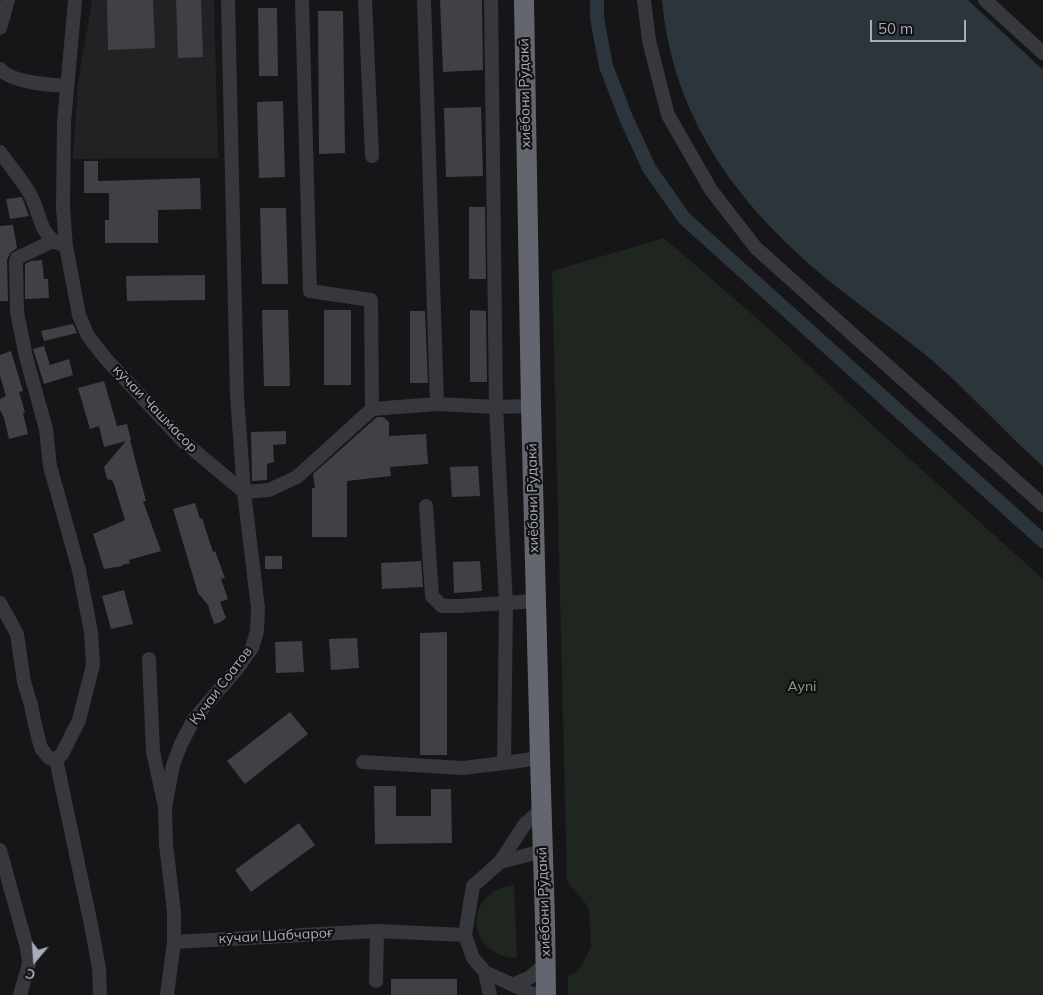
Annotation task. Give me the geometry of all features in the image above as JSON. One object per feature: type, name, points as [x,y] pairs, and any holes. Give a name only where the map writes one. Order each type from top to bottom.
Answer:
[{"type":"highway","name":"хиёбони Рӯдакӣ","points":[[524,0],[531,406],[546,995]]},
{"type":"street","points":[[0,28],[8,0]]},
{"type":"street","name":"кӯчаи Чашмасор","points":[[75,0],[64,123],[63,208],[59,244],[79,315],[88,336],[106,359],[183,441],[244,492]]},
{"type":"street","name":"Кучаи Соатов","points":[[167,995],[174,942],[174,912],[166,844],[165,807],[173,765],[194,719],[238,669],[252,648],[257,630],[258,608],[244,492],[237,396],[228,0]]},
{"type":"street","points":[[302,0],[310,291],[371,300],[372,409]]},
{"type":"street","points":[[365,0],[372,156]]},
{"type":"street","points":[[424,0],[438,404]]},
{"type":"street","points":[[491,0],[496,407],[506,604],[504,763]]},
{"type":"street","points":[[644,0],[649,41],[668,115],[710,190],[756,248],[1043,505]]},
{"type":"street","points":[[985,0],[1043,53]]},
{"type":"street","points":[[0,69],[14,78],[56,86],[67,85]]},
{"type":"street","points":[[0,152],[31,195],[45,232],[59,244]]},
{"type":"street","points":[[0,603],[16,634],[24,682],[41,748],[49,758],[56,759],[62,754],[79,720],[93,665],[91,632],[79,570],[50,466],[46,429],[26,357],[17,312],[16,262],[18,258],[59,244]]},
{"type":"street","points":[[244,492],[269,490],[297,478],[372,409],[438,404],[496,407],[531,406]]},
{"type":"street","points":[[426,506],[432,596],[442,606],[536,601]]},
{"type":"street","points":[[149,659],[152,752],[165,807]]},
{"type":"street","points":[[363,762],[463,768],[540,758]]},
{"type":"street","points":[[56,759],[91,925],[99,968],[100,995]]},
{"type":"street","points":[[535,995],[485,972],[473,958],[465,935],[473,886],[500,862],[525,824],[542,808]]},
{"type":"street","points":[[0,850],[27,948],[29,964],[20,995]]},
{"type":"street","points":[[500,862],[542,851]]},
{"type":"street","points":[[376,981],[377,931]]},
{"type":"street","name":"кӯчаи Шабчароғ","points":[[174,942],[377,931],[465,935]]},
{"type":"street","points":[[514,984],[529,978],[546,964]]},
{"type":"street","points":[[485,972],[490,995]]},
{"type":"shaded area","points":[[92,0],[214,0],[218,158],[73,159],[78,83]]},
{"type":"shaded area","points":[[662,0],[968,0],[1043,70],[1043,466],[934,362],[799,255],[741,193],[717,159],[696,123],[680,84],[669,44]]},
{"type":"green space","name":"Ayni","points":[[664,238],[776,335],[871,424],[1043,579],[1043,995],[568,995],[568,977],[579,970],[591,947],[589,910],[584,901],[567,882],[552,271]]},
{"type":"green space","points":[[514,885],[517,958],[500,955],[487,947],[479,936],[476,923],[478,910],[485,899],[497,890]]},
{"type":"building","points":[[107,0],[153,0],[155,48],[108,50]]},
{"type":"building","points":[[176,0],[201,0],[203,57],[178,58]]},
{"type":"building","points":[[440,0],[482,0],[483,70],[443,72]]},
{"type":"building","points":[[258,8],[277,8],[278,76],[259,76]]},
{"type":"building","points":[[318,11],[343,11],[345,153],[319,154]]},
{"type":"building","points":[[283,101],[285,177],[259,178],[257,102]]},
{"type":"building","points":[[481,107],[483,176],[446,177],[444,108]]},
{"type":"building","points":[[84,161],[98,161],[98,181],[200,178],[201,209],[158,210],[158,243],[105,243],[105,220],[109,220],[109,193],[84,193]]},
{"type":"building","points":[[22,197],[29,216],[10,219],[6,199]]},
{"type":"building","points":[[469,207],[485,207],[486,279],[469,279]]},
{"type":"building","points":[[260,208],[286,208],[288,284],[262,284]]},
{"type":"building","points":[[13,225],[17,248],[10,253],[7,260],[8,301],[0,301],[0,226]]},
{"type":"building","points":[[42,260],[44,279],[48,279],[49,298],[25,299],[25,264],[31,261]]},
{"type":"building","points":[[205,275],[205,300],[127,301],[126,276]]},
{"type":"building","points":[[262,310],[288,310],[290,386],[264,386]]},
{"type":"building","points":[[324,310],[351,310],[351,385],[324,385]]},
{"type":"building","points":[[470,310],[486,311],[487,382],[470,382]]},
{"type":"building","points":[[410,311],[425,311],[428,383],[410,383]]},
{"type":"building","points":[[73,324],[77,333],[44,341],[41,331]]},
{"type":"building","points":[[44,346],[50,365],[69,359],[73,375],[44,384],[33,349]]},
{"type":"building","points":[[11,351],[23,391],[19,392],[25,412],[23,413],[28,434],[9,439],[0,410],[0,399],[6,396],[0,376],[0,355]]},
{"type":"building","points":[[104,381],[117,426],[127,424],[146,501],[143,501],[161,551],[129,560],[130,563],[122,566],[104,569],[93,534],[125,520],[113,481],[107,479],[104,467],[126,441],[104,447],[99,426],[90,429],[78,388]]},
{"type":"building","points":[[377,417],[383,417],[389,422],[389,436],[426,434],[428,464],[390,467],[391,476],[347,481],[347,537],[312,537],[312,488],[315,488],[313,474]]},
{"type":"building","points":[[286,431],[286,444],[273,445],[274,462],[267,464],[267,480],[252,481],[251,432]]},
{"type":"building","points":[[478,466],[480,496],[452,497],[450,467]]},
{"type":"building","points":[[195,503],[225,578],[221,579],[228,599],[220,602],[226,618],[214,624],[208,605],[198,593],[173,509]]},
{"type":"building","points":[[265,556],[282,556],[282,569],[265,569]]},
{"type":"building","points":[[421,561],[423,587],[382,589],[381,563]]},
{"type":"building","points":[[480,561],[482,591],[454,593],[453,562]]},
{"type":"building","points":[[124,590],[133,624],[111,629],[102,596]]},
{"type":"building","points":[[447,632],[447,755],[420,755],[420,633]]},
{"type":"building","points":[[357,638],[359,668],[331,670],[329,639]]},
{"type":"building","points":[[302,641],[304,672],[276,673],[275,642]]},
{"type":"building","points":[[290,712],[308,734],[245,784],[227,761]]},
{"type":"building","points":[[374,786],[396,786],[396,816],[431,816],[431,789],[451,789],[452,843],[375,844]]},
{"type":"building","points":[[299,823],[315,845],[251,892],[235,870]]},
{"type":"building","points":[[391,979],[457,979],[457,995],[391,995]]},
{"type":"waterway","points":[[597,0],[597,18],[606,66],[626,118],[649,168],[684,218],[1043,541]]}]
